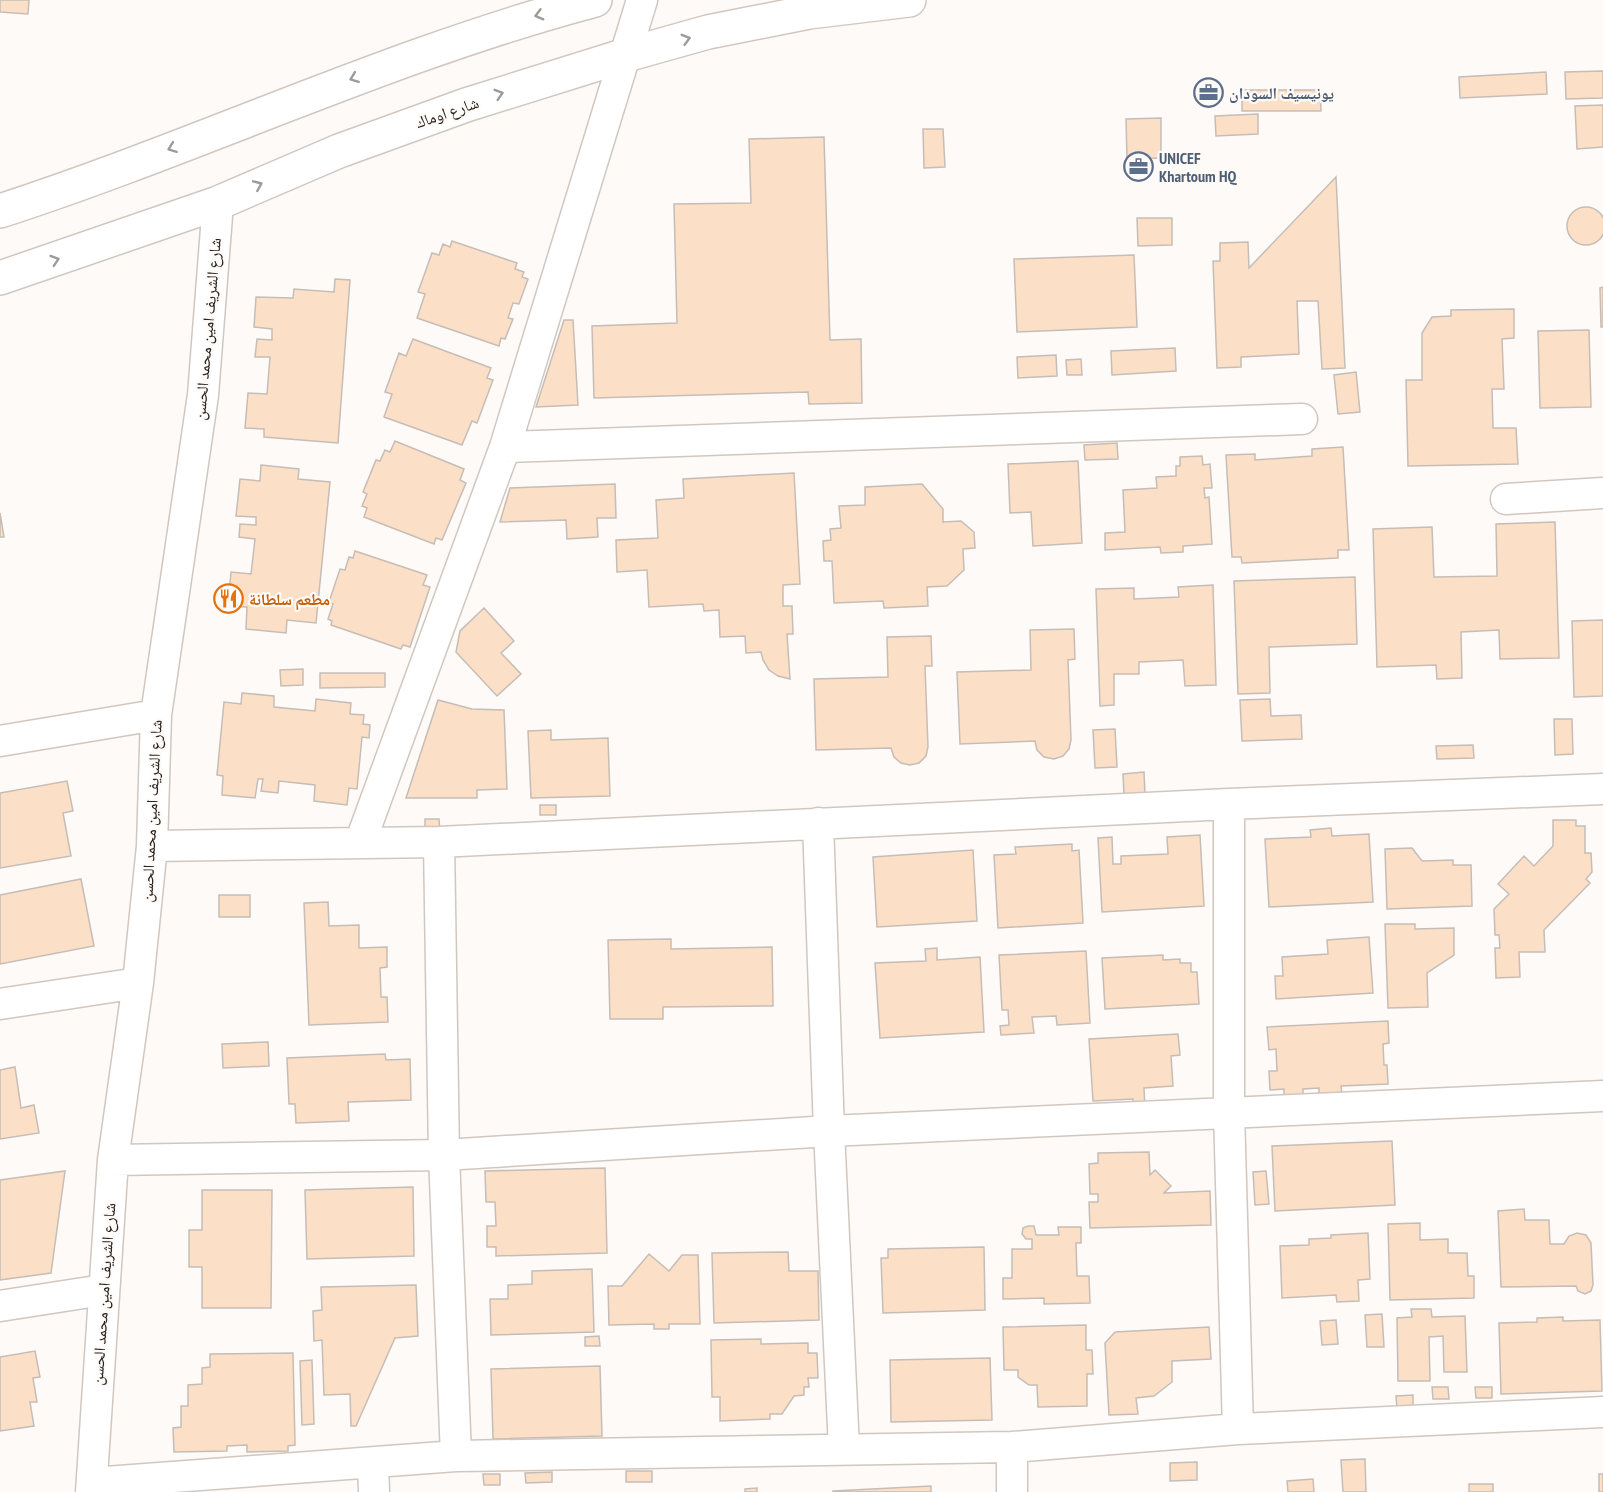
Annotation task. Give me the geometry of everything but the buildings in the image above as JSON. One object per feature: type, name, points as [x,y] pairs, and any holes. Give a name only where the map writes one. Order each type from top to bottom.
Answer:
[{"type":"main road","points":[[0,211],[69,189],[385,67],[532,17],[595,0]]},
{"type":"main road","name":"شارع اوماك","points":[[0,278],[218,203],[339,151],[466,105],[626,56],[708,32],[809,12],[909,0]]},
{"type":"street","points":[[360,843],[505,447],[642,0]]},
{"type":"street","name":"شارع الشريف امين محمد الحسن","points":[[91,1487],[113,1160],[138,983],[152,846],[156,715],[203,395],[218,203]]},
{"type":"street","points":[[505,447],[1302,419]]},
{"type":"street","points":[[1506,499],[1603,493]]},
{"type":"street","points":[[0,741],[156,715]]},
{"type":"street","points":[[152,846],[439,842],[1229,804],[1603,789]]},
{"type":"street","points":[[1229,804],[1229,1112],[1238,1429]]},
{"type":"street","points":[[818,823],[844,1449]]},
{"type":"street","points":[[439,842],[444,1155],[456,1456]]},
{"type":"street","points":[[0,1004],[138,983]]},
{"type":"street","points":[[113,1160],[444,1155],[829,1131],[1603,1095]]},
{"type":"street","points":[[0,1306],[103,1290]]},
{"type":"street","points":[[91,1487],[374,1478],[456,1456],[1012,1447],[1238,1429],[1603,1412]]},
{"type":"street","points":[[1012,1447],[1012,1492]]},
{"type":"place","name":"يونيسيف السودان","points":[[1208,93]]},
{"type":"place","name":"UNICEF Khartoum HQ","points":[[1138,167]]},
{"type":"place","name":"مطعم سلطانة","points":[[228,599]]}]
